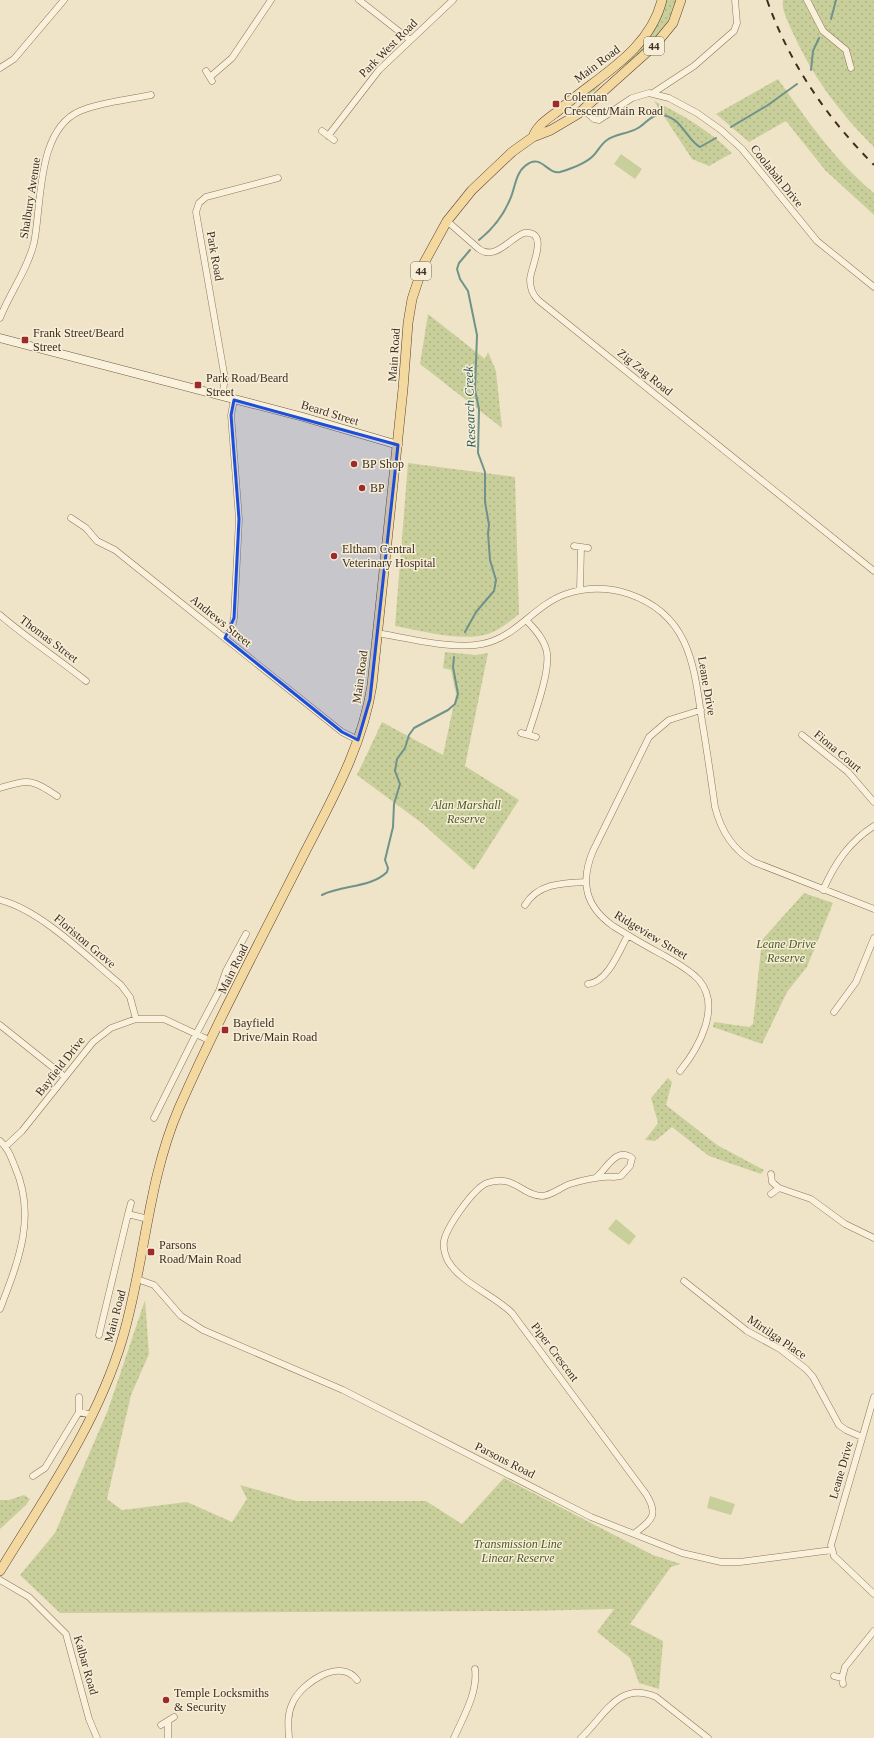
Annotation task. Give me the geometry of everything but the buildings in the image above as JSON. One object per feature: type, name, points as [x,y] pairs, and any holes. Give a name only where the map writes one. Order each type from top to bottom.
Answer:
[{"type":"main road","name":"Main Road","points":[[0,1571],[93,1415],[107,1384],[120,1346],[137,1279],[160,1166],[171,1129],[211,1041],[343,776],[358,740],[370,699],[398,445],[406,338],[412,299],[424,262],[447,221],[482,180],[533,137],[540,126],[572,98],[626,57],[639,44],[653,26],[662,0]]},
{"type":"main road","name":"Main Road","points":[[533,137],[542,135],[556,128],[584,110],[667,33],[676,17],[681,0]]},
{"type":"main road","points":[[572,98],[584,110]]},
{"type":"street","points":[[0,68],[14,59],[64,0]]},
{"type":"street","points":[[206,71],[211,79],[232,58],[271,0]]},
{"type":"street","points":[[359,0],[410,40]]},
{"type":"street","name":"Park West Road","points":[[328,136],[375,75],[453,0]]},
{"type":"street","points":[[584,110],[594,119],[599,120],[632,98],[643,94],[653,94],[694,66],[734,31],[737,20],[735,0]]},
{"type":"street","points":[[808,0],[823,31],[846,50],[851,68]]},
{"type":"street","name":"Coolabah Drive","points":[[653,94],[680,103],[721,130],[753,162],[811,235],[874,287]]},
{"type":"street","name":"Shalbury Avenue","points":[[0,318],[29,261],[34,242],[47,156],[60,126],[67,118],[91,107],[151,95]]},
{"type":"street","points":[[322,131],[334,140]]},
{"type":"street","name":"Park Road","points":[[222,396],[225,380],[196,212],[199,203],[206,197],[278,178]]},
{"type":"street","name":"Zig Zag Road","points":[[447,221],[479,249],[485,252],[495,251],[524,233],[530,233],[535,236],[538,244],[530,282],[533,294],[538,300],[874,571]]},
{"type":"street","name":"Beard Street","points":[[0,338],[303,417],[398,445]]},
{"type":"street","points":[[225,638],[232,628],[234,618],[239,519],[231,414],[234,400]]},
{"type":"street","name":"Andrews Street","points":[[71,518],[86,528],[97,541],[115,550],[342,732],[358,740]]},
{"type":"street","points":[[574,546],[588,548]]},
{"type":"street","points":[[580,590],[581,547]]},
{"type":"street","name":"Leane Drive","points":[[377,633],[446,644],[477,645],[505,636],[550,601],[580,590],[601,589],[625,593],[648,603],[667,617],[680,634],[692,657],[715,807],[721,828],[729,840],[738,851],[754,862],[874,909]]},
{"type":"street","name":"Thomas Street","points":[[0,615],[30,640],[47,650],[86,681]]},
{"type":"street","points":[[526,620],[543,641],[547,659],[546,671],[528,735]]},
{"type":"street","name":"Ridgeview Street","points":[[680,1072],[698,1048],[704,1033],[707,1008],[705,990],[698,979],[688,970],[607,922],[597,912],[590,899],[585,882],[587,866],[593,851],[649,737],[669,720],[701,710]]},
{"type":"street","points":[[521,733],[536,737]]},
{"type":"street","name":"Fiona Court","points":[[802,735],[854,778],[874,802]]},
{"type":"street","points":[[0,788],[18,782],[32,781],[58,796]]},
{"type":"street","points":[[824,890],[841,855],[858,838],[874,826]]},
{"type":"street","points":[[525,905],[533,894],[547,887],[585,882]]},
{"type":"street","name":"Floriston Grove","points":[[0,900],[26,909],[44,921],[121,985],[130,997],[136,1019]]},
{"type":"street","name":"Main Road","points":[[154,1118],[219,991],[226,971],[246,934]]},
{"type":"street","points":[[588,984],[596,982],[602,978],[628,935]]},
{"type":"street","points":[[834,1012],[856,982],[874,938]]},
{"type":"street","name":"Bayfield Drive","points":[[6,1146],[22,1131],[93,1042],[111,1028],[136,1019],[164,1019],[211,1041]]},
{"type":"street","points":[[0,1025],[66,1077]]},
{"type":"street","points":[[0,1141],[6,1146],[20,1178],[26,1212],[19,1258],[0,1309]]},
{"type":"street","points":[[626,1155],[632,1158],[632,1164],[623,1174],[618,1177],[595,1178],[613,1158],[626,1155]]},
{"type":"street","points":[[771,1174],[772,1182],[779,1188],[811,1199],[845,1224],[874,1238]]},
{"type":"street","name":"Piper Crescent","points":[[595,1178],[569,1184],[543,1196],[530,1192],[507,1181],[488,1183],[474,1192],[446,1236],[444,1248],[446,1257],[456,1270],[512,1313],[637,1480],[651,1502],[654,1512],[649,1522],[635,1533]]},
{"type":"street","points":[[771,1194],[779,1188]]},
{"type":"street","name":"Main Road","points":[[99,1335],[131,1203]]},
{"type":"street","points":[[128,1214],[148,1219]]},
{"type":"street","name":"Parsons Road","points":[[137,1279],[154,1285],[181,1316],[203,1330],[343,1390],[594,1518],[635,1533],[645,1540],[682,1553],[720,1562],[740,1562],[832,1550]]},
{"type":"street","name":"Mirtilga Place","points":[[684,1281],[753,1335],[780,1349],[801,1365],[813,1377],[839,1425],[862,1437]]},
{"type":"street","points":[[33,1476],[44,1468],[79,1412],[79,1397]]},
{"type":"street","name":"Leane Drive","points":[[832,1550],[831,1542],[874,1397]]},
{"type":"street","points":[[79,1412],[93,1415]]},
{"type":"street","points":[[832,1550],[837,1558],[874,1594]]},
{"type":"street","name":"Kalbar Road","points":[[0,1580],[29,1597],[66,1634],[89,1719],[97,1738]]},
{"type":"street","points":[[834,1676],[843,1681],[844,1670],[874,1631]]},
{"type":"street","points":[[454,1738],[473,1693],[476,1681],[475,1669]]},
{"type":"street","points":[[289,1738],[288,1720],[291,1708],[299,1692],[307,1684],[321,1676],[340,1672],[351,1674],[357,1680]]},
{"type":"street","points":[[581,1738],[615,1700],[625,1695],[641,1692],[660,1700],[708,1738]]},
{"type":"street","points":[[161,1725],[171,1720],[168,1738]]},
{"type":"highlighted area","points":[[234,400],[398,445],[370,699],[358,740],[342,732],[225,638],[234,618],[239,519],[231,415]]},
{"type":"green space","points":[[666,0],[676,0],[670,19],[663,30],[639,54],[603,82],[592,93],[584,96],[643,45],[658,22]]},
{"type":"green space","points":[[783,0],[874,0],[874,147],[849,121],[807,62],[784,11]]},
{"type":"green space","points":[[778,79],[834,154],[874,193],[874,215],[825,170],[786,121],[749,142],[716,114]]},
{"type":"green space","points":[[654,101],[695,124],[714,137],[732,153],[709,166],[692,159]]},
{"type":"green space","points":[[621,154],[642,169],[635,179],[614,164]]},
{"type":"green space","points":[[428,314],[485,359],[488,352],[496,371],[502,428],[420,364]]},
{"type":"green space","points":[[408,463],[515,477],[519,614],[504,626],[488,634],[466,637],[429,633],[395,626]]},
{"type":"green space","name":"Alan Marshall Reserve","points":[[445,652],[476,655],[488,653],[465,766],[519,800],[474,870],[423,824],[357,775],[382,722],[443,755],[456,694],[451,670],[443,668]]},
{"type":"green space","name":"Leane Drive Reserve","points":[[804,893],[833,903],[807,967],[787,992],[762,1044],[713,1027],[714,1022],[749,1027],[753,1024],[762,940]]},
{"type":"green space","points":[[668,1078],[672,1082],[666,1105],[717,1145],[764,1170],[761,1174],[709,1156],[672,1127],[655,1141],[645,1140],[658,1123],[651,1098]]},
{"type":"green space","points":[[616,1219],[636,1236],[629,1245],[608,1229]]},
{"type":"green space","name":"Transmission Line Linear Reserve","points":[[145,1300],[149,1354],[131,1395],[107,1499],[122,1510],[187,1502],[232,1522],[247,1499],[240,1485],[297,1501],[426,1501],[462,1524],[504,1478],[653,1555],[681,1564],[671,1567],[630,1624],[663,1641],[659,1689],[639,1683],[630,1658],[597,1632],[614,1609],[524,1611],[60,1613],[20,1575],[55,1533],[108,1410]]},
{"type":"green space","points":[[24,1495],[30,1499],[26,1505],[0,1529],[0,1500],[9,1500]]},
{"type":"green space","points":[[710,1496],[735,1504],[731,1515],[707,1508]]},
{"type":"waterway","name":"Research Creek","points":[[831,19],[836,0]]},
{"type":"waterway","name":"Research Creek","points":[[811,70],[813,51],[819,38]]},
{"type":"waterway","name":"Research Creek","points":[[731,127],[768,105],[797,84]]},
{"type":"waterway","name":"Research Creek","points":[[479,240],[494,226],[502,215],[511,197],[520,172],[531,162],[535,161],[540,163],[555,172],[573,168],[590,159],[603,143],[610,138],[634,130],[652,117],[658,115],[672,118],[695,144],[700,147],[716,138]]},
{"type":"waterway","name":"Research Creek","points":[[465,632],[476,612],[494,591],[496,580],[490,560],[488,533],[489,525],[485,502],[485,472],[478,453],[479,409],[475,390],[477,335],[468,291],[460,279],[457,269],[459,263],[470,250]]},
{"type":"waterway","name":"Research Creek","points":[[322,895],[338,889],[373,881],[387,872],[388,868],[385,860],[393,827],[394,804],[400,784],[395,771],[397,759],[405,748],[409,735],[414,728],[448,710],[455,704],[458,694],[453,667],[454,657]]},
{"type":"railway","points":[[767,0],[786,46],[798,68],[825,109],[874,165]]},
{"type":"place","name":"Coleman Crescent/Main Road","points":[[556,104]]},
{"type":"place","name":"Frank Street/Beard Street","points":[[25,340]]},
{"type":"place","name":"Park Road/Beard Street","points":[[198,385]]},
{"type":"place","name":"BP Shop","points":[[354,464]]},
{"type":"place","name":"BP","points":[[362,488]]},
{"type":"place","name":"Eltham Central Veterinary Hospital","points":[[334,556]]},
{"type":"place","name":"Bayfield Drive/Main Road","points":[[225,1030]]},
{"type":"place","name":"Parsons Road/Main Road","points":[[151,1252]]},
{"type":"place","name":"Temple Locksmiths & Security","points":[[166,1700]]}]
